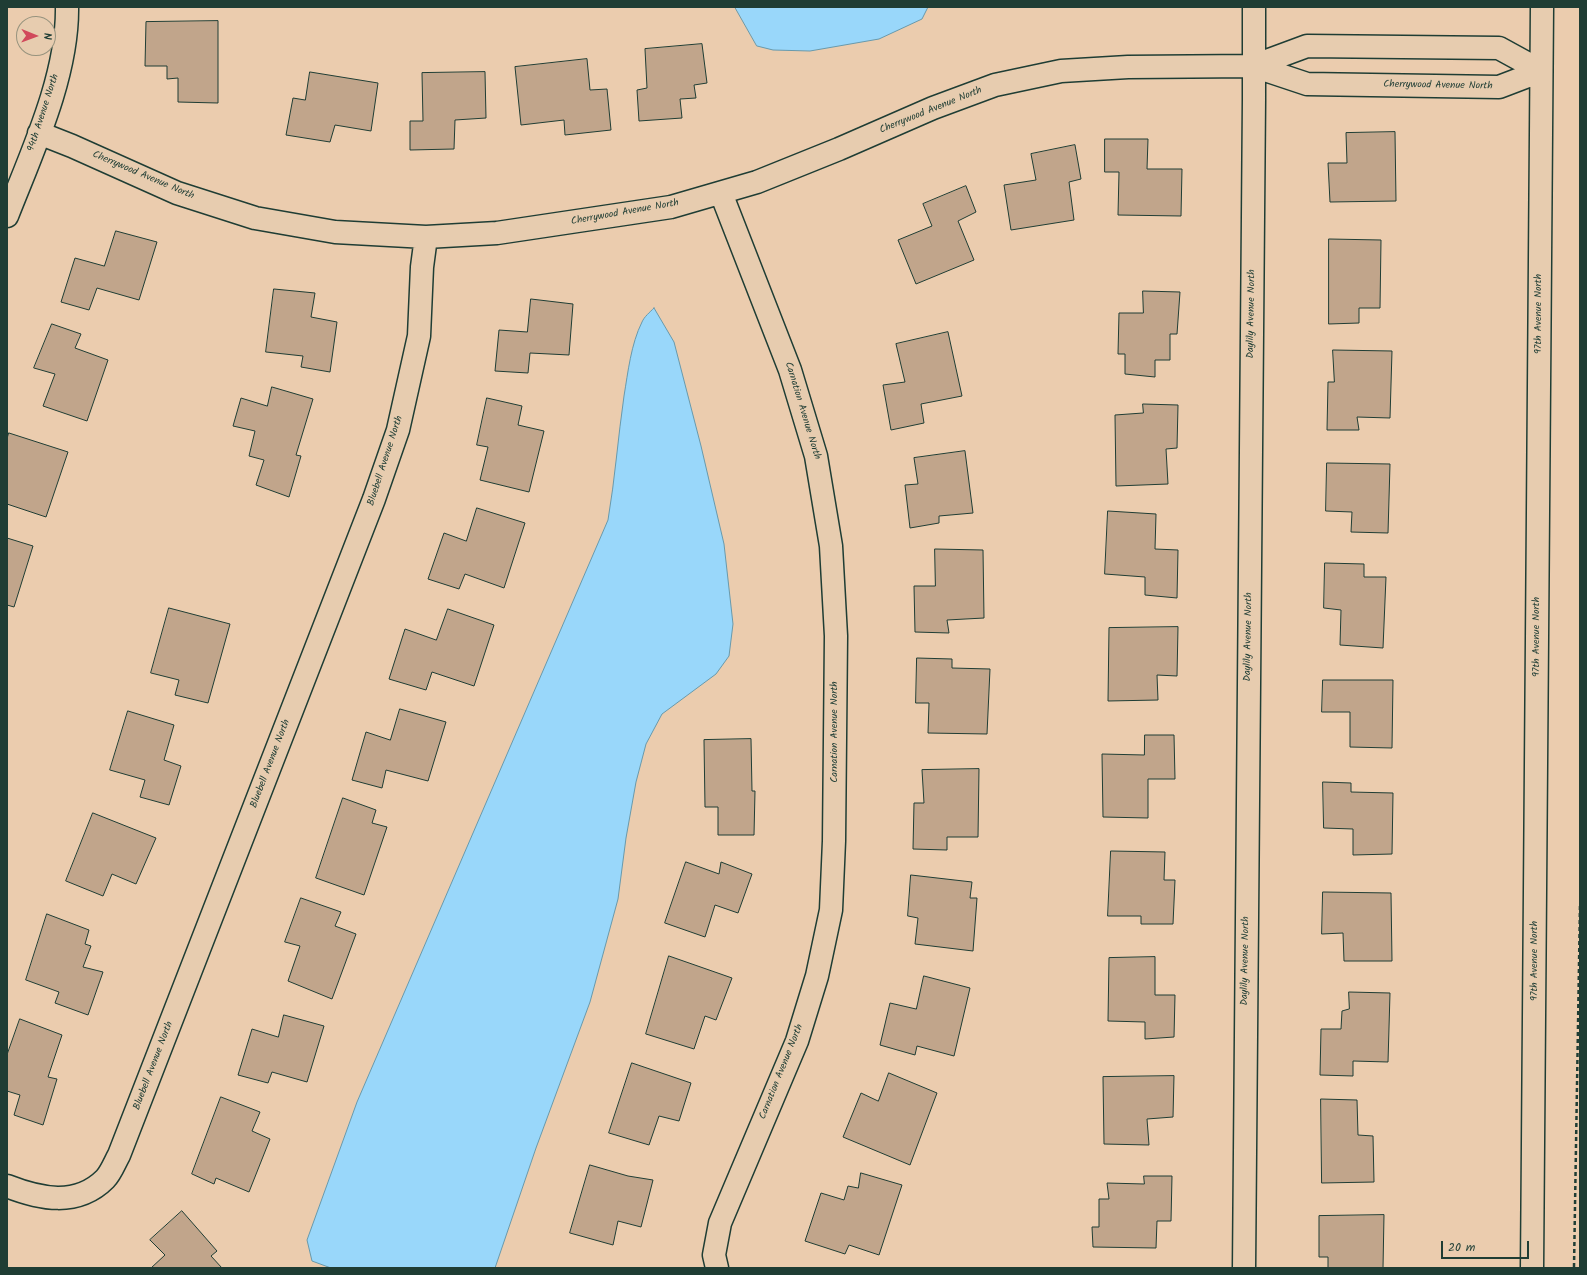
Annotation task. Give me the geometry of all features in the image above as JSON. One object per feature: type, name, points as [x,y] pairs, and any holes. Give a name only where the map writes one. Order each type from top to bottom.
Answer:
[{"type":"street","name":"94th Avenue North","points":[[7,216],[39,133],[53,91],[62,56],[67,7]]},
{"type":"street","name":"Daylily Avenue North","points":[[1244,1268],[1254,7]]},
{"type":"street","name":"97th Avenue North","points":[[1532,1268],[1542,7]]},
{"type":"street","name":"Cherrywood Avenue North","points":[[1254,66],[1307,46],[1499,48],[1541,72]]},
{"type":"street","name":"Cherrywood Avenue North","points":[[39,133],[177,192],[255,218],[335,232],[426,237],[497,233],[671,207],[757,182],[839,149],[933,108],[995,85],[1061,71],[1128,67],[1254,66],[1307,84],[1499,87],[1541,72]]},
{"type":"street","name":"Carnation Avenue North","points":[[717,1268],[714,1255],[720,1223],[797,1041],[816,976],[831,910],[834,841],[836,644],[831,546],[816,456],[790,370],[721,193]]},
{"type":"street","name":"Bluebell Avenue North","points":[[7,1186],[29,1195],[55,1199],[85,1194],[106,1178],[119,1155],[368,514],[398,430],[419,336],[422,267],[426,237]]},
{"type":"path","points":[[1574,1267],[1580,905]]},
{"type":"water","points":[[735,7],[928,7],[922,19],[879,39],[810,51],[773,50],[757,46]]},
{"type":"water","points":[[654,308],[674,342],[701,446],[724,544],[733,624],[729,656],[716,674],[662,714],[646,744],[636,782],[626,838],[618,899],[590,1002],[536,1148],[495,1268],[331,1268],[312,1261],[307,1240],[357,1102],[608,520],[630,358],[635,339],[642,322]]},
{"type":"building","points":[[218,21],[218,103],[178,102],[178,78],[167,79],[167,66],[145,66],[146,22]]},
{"type":"building","points":[[702,44],[707,83],[694,85],[696,98],[680,99],[682,118],[639,121],[637,90],[647,88],[645,49]]},
{"type":"building","points":[[587,59],[590,90],[607,89],[611,130],[565,135],[564,120],[521,125],[515,67]]},
{"type":"building","points":[[310,72],[378,83],[371,131],[335,125],[330,142],[286,135],[293,98],[305,100]]},
{"type":"building","points":[[485,72],[486,118],[455,120],[454,149],[410,150],[410,121],[423,121],[422,73]]},
{"type":"building","points":[[1395,132],[1396,201],[1330,202],[1328,163],[1347,163],[1346,133]]},
{"type":"building","points":[[1105,139],[1148,139],[1147,169],[1182,169],[1181,216],[1118,215],[1119,172],[1105,172]]},
{"type":"building","points":[[1075,145],[1081,179],[1069,182],[1074,220],[1011,230],[1004,185],[1036,180],[1031,154]]},
{"type":"building","points":[[966,186],[976,212],[958,221],[974,260],[916,284],[898,240],[932,226],[923,204]]},
{"type":"building","points":[[116,231],[157,242],[139,300],[97,288],[89,310],[61,302],[75,258],[104,266]]},
{"type":"building","points":[[1329,239],[1381,240],[1380,308],[1359,308],[1359,323],[1329,324]]},
{"type":"building","points":[[274,289],[315,293],[311,317],[337,322],[330,372],[301,367],[303,356],[266,352]]},
{"type":"building","points":[[1143,291],[1180,292],[1177,334],[1170,334],[1170,360],[1155,360],[1155,377],[1125,374],[1125,354],[1118,354],[1119,313],[1143,313]]},
{"type":"building","points":[[531,299],[573,304],[569,355],[530,353],[528,373],[495,371],[499,330],[527,332]]},
{"type":"building","points":[[52,324],[81,334],[75,348],[108,360],[87,421],[43,406],[55,374],[34,368]]},
{"type":"building","points":[[948,332],[962,396],[921,404],[924,423],[891,430],[883,385],[905,382],[896,344]]},
{"type":"building","points":[[1333,350],[1392,351],[1390,418],[1357,417],[1359,430],[1327,430],[1328,382],[1334,382]]},
{"type":"building","points":[[272,387],[313,399],[296,455],[301,456],[289,497],[256,485],[264,460],[249,456],[255,431],[233,426],[241,398],[267,406]]},
{"type":"building","points":[[487,398],[522,406],[518,425],[544,431],[529,492],[480,480],[488,447],[477,445]]},
{"type":"building","points":[[1143,404],[1178,405],[1177,448],[1166,449],[1168,484],[1116,486],[1115,415],[1143,413]]},
{"type":"building","points":[[9,433],[68,452],[46,517],[7,504],[7,439]]},
{"type":"building","points":[[965,451],[973,513],[939,516],[939,523],[910,528],[905,485],[918,484],[914,458]]},
{"type":"building","points":[[1327,463],[1390,464],[1388,533],[1351,532],[1352,512],[1326,511]]},
{"type":"building","points":[[477,508],[525,523],[504,588],[465,574],[459,589],[428,579],[444,533],[466,541]]},
{"type":"building","points":[[1108,511],[1156,514],[1155,549],[1178,550],[1177,598],[1145,595],[1145,577],[1105,574]]},
{"type":"building","points":[[7,538],[33,546],[14,607],[7,605]]},
{"type":"building","points":[[935,549],[983,550],[984,618],[947,620],[949,633],[915,632],[914,586],[935,586]]},
{"type":"building","points":[[1325,563],[1364,564],[1364,577],[1386,577],[1383,648],[1340,645],[1341,610],[1324,608]]},
{"type":"building","points":[[169,608],[230,624],[208,703],[175,695],[179,680],[151,673]]},
{"type":"building","points":[[448,609],[494,625],[474,686],[432,672],[426,690],[389,679],[405,629],[436,640]]},
{"type":"building","points":[[1178,627],[1177,676],[1157,675],[1158,700],[1108,701],[1109,628]]},
{"type":"building","points":[[917,658],[952,659],[952,668],[990,669],[987,734],[928,733],[929,703],[916,703]]},
{"type":"building","points":[[1323,680],[1393,680],[1392,748],[1350,747],[1350,712],[1322,712]]},
{"type":"building","points":[[400,709],[446,722],[428,781],[386,770],[382,788],[352,780],[366,732],[390,740]]},
{"type":"building","points":[[128,711],[174,725],[164,760],[181,766],[169,805],[140,797],[145,780],[110,770]]},
{"type":"building","points":[[1145,735],[1174,735],[1175,779],[1148,779],[1148,818],[1103,817],[1102,754],[1144,755]]},
{"type":"building","points":[[751,739],[752,791],[755,791],[754,835],[718,835],[718,807],[705,807],[704,740]]},
{"type":"building","points":[[979,769],[978,837],[947,837],[947,850],[913,849],[914,803],[924,803],[922,770]]},
{"type":"building","points":[[1323,782],[1351,783],[1351,792],[1393,793],[1392,854],[1353,855],[1353,829],[1324,828]]},
{"type":"building","points":[[343,798],[376,810],[372,823],[387,827],[364,895],[316,878]]},
{"type":"building","points":[[93,813],[156,838],[136,884],[112,874],[103,896],[66,881]]},
{"type":"building","points":[[1111,851],[1165,852],[1164,880],[1175,880],[1173,924],[1141,924],[1141,916],[1108,916]]},
{"type":"building","points":[[686,862],[719,874],[721,862],[752,874],[738,913],[715,905],[705,937],[665,923]]},
{"type":"building","points":[[911,875],[972,882],[970,898],[977,898],[973,951],[915,944],[918,918],[908,916]]},
{"type":"building","points":[[1323,892],[1391,893],[1392,961],[1344,961],[1343,933],[1322,934]]},
{"type":"building","points":[[301,898],[341,912],[335,926],[356,934],[332,999],[288,981],[300,946],[285,942]]},
{"type":"building","points":[[47,914],[89,930],[85,944],[91,946],[83,967],[103,972],[88,1015],[55,1003],[59,992],[26,980]]},
{"type":"building","points":[[669,956],[732,978],[716,1020],[705,1016],[694,1049],[646,1034]]},
{"type":"building","points":[[1155,957],[1155,995],[1175,995],[1174,1037],[1145,1039],[1145,1022],[1108,1021],[1109,958]]},
{"type":"building","points":[[924,976],[970,988],[954,1056],[917,1046],[915,1055],[880,1045],[890,1003],[916,1009]]},
{"type":"building","points":[[1349,992],[1390,993],[1388,1062],[1353,1061],[1353,1076],[1320,1075],[1321,1029],[1341,1029],[1342,1011],[1349,1009]]},
{"type":"building","points":[[284,1015],[324,1026],[307,1082],[272,1072],[268,1083],[238,1075],[252,1029],[278,1037]]},
{"type":"building","points":[[20,1019],[62,1035],[48,1077],[57,1079],[43,1125],[14,1115],[20,1095],[7,1091],[7,1055]]},
{"type":"building","points":[[632,1063],[691,1083],[679,1121],[659,1116],[649,1145],[609,1133]]},
{"type":"building","points":[[889,1073],[937,1093],[910,1165],[843,1137],[861,1093],[878,1101]]},
{"type":"building","points":[[1174,1076],[1173,1117],[1147,1119],[1149,1145],[1104,1144],[1103,1077]]},
{"type":"building","points":[[221,1097],[260,1112],[252,1131],[270,1139],[249,1192],[216,1178],[214,1184],[192,1174]]},
{"type":"building","points":[[1321,1099],[1357,1100],[1358,1135],[1373,1136],[1374,1182],[1322,1183]]},
{"type":"building","points":[[590,1165],[628,1176],[653,1180],[641,1227],[618,1221],[613,1245],[570,1233]]},
{"type":"building","points":[[861,1173],[902,1185],[879,1255],[849,1245],[845,1254],[805,1241],[821,1193],[844,1200],[848,1186],[858,1188]]},
{"type":"building","points":[[1144,1176],[1172,1176],[1171,1221],[1157,1221],[1156,1248],[1093,1247],[1092,1227],[1099,1227],[1099,1199],[1109,1199],[1107,1183],[1144,1184]]},
{"type":"building","points":[[182,1211],[217,1251],[211,1256],[222,1268],[151,1268],[165,1255],[150,1240]]},
{"type":"building","points":[[1384,1215],[1383,1268],[1328,1268],[1328,1257],[1319,1257],[1319,1216]]}]
